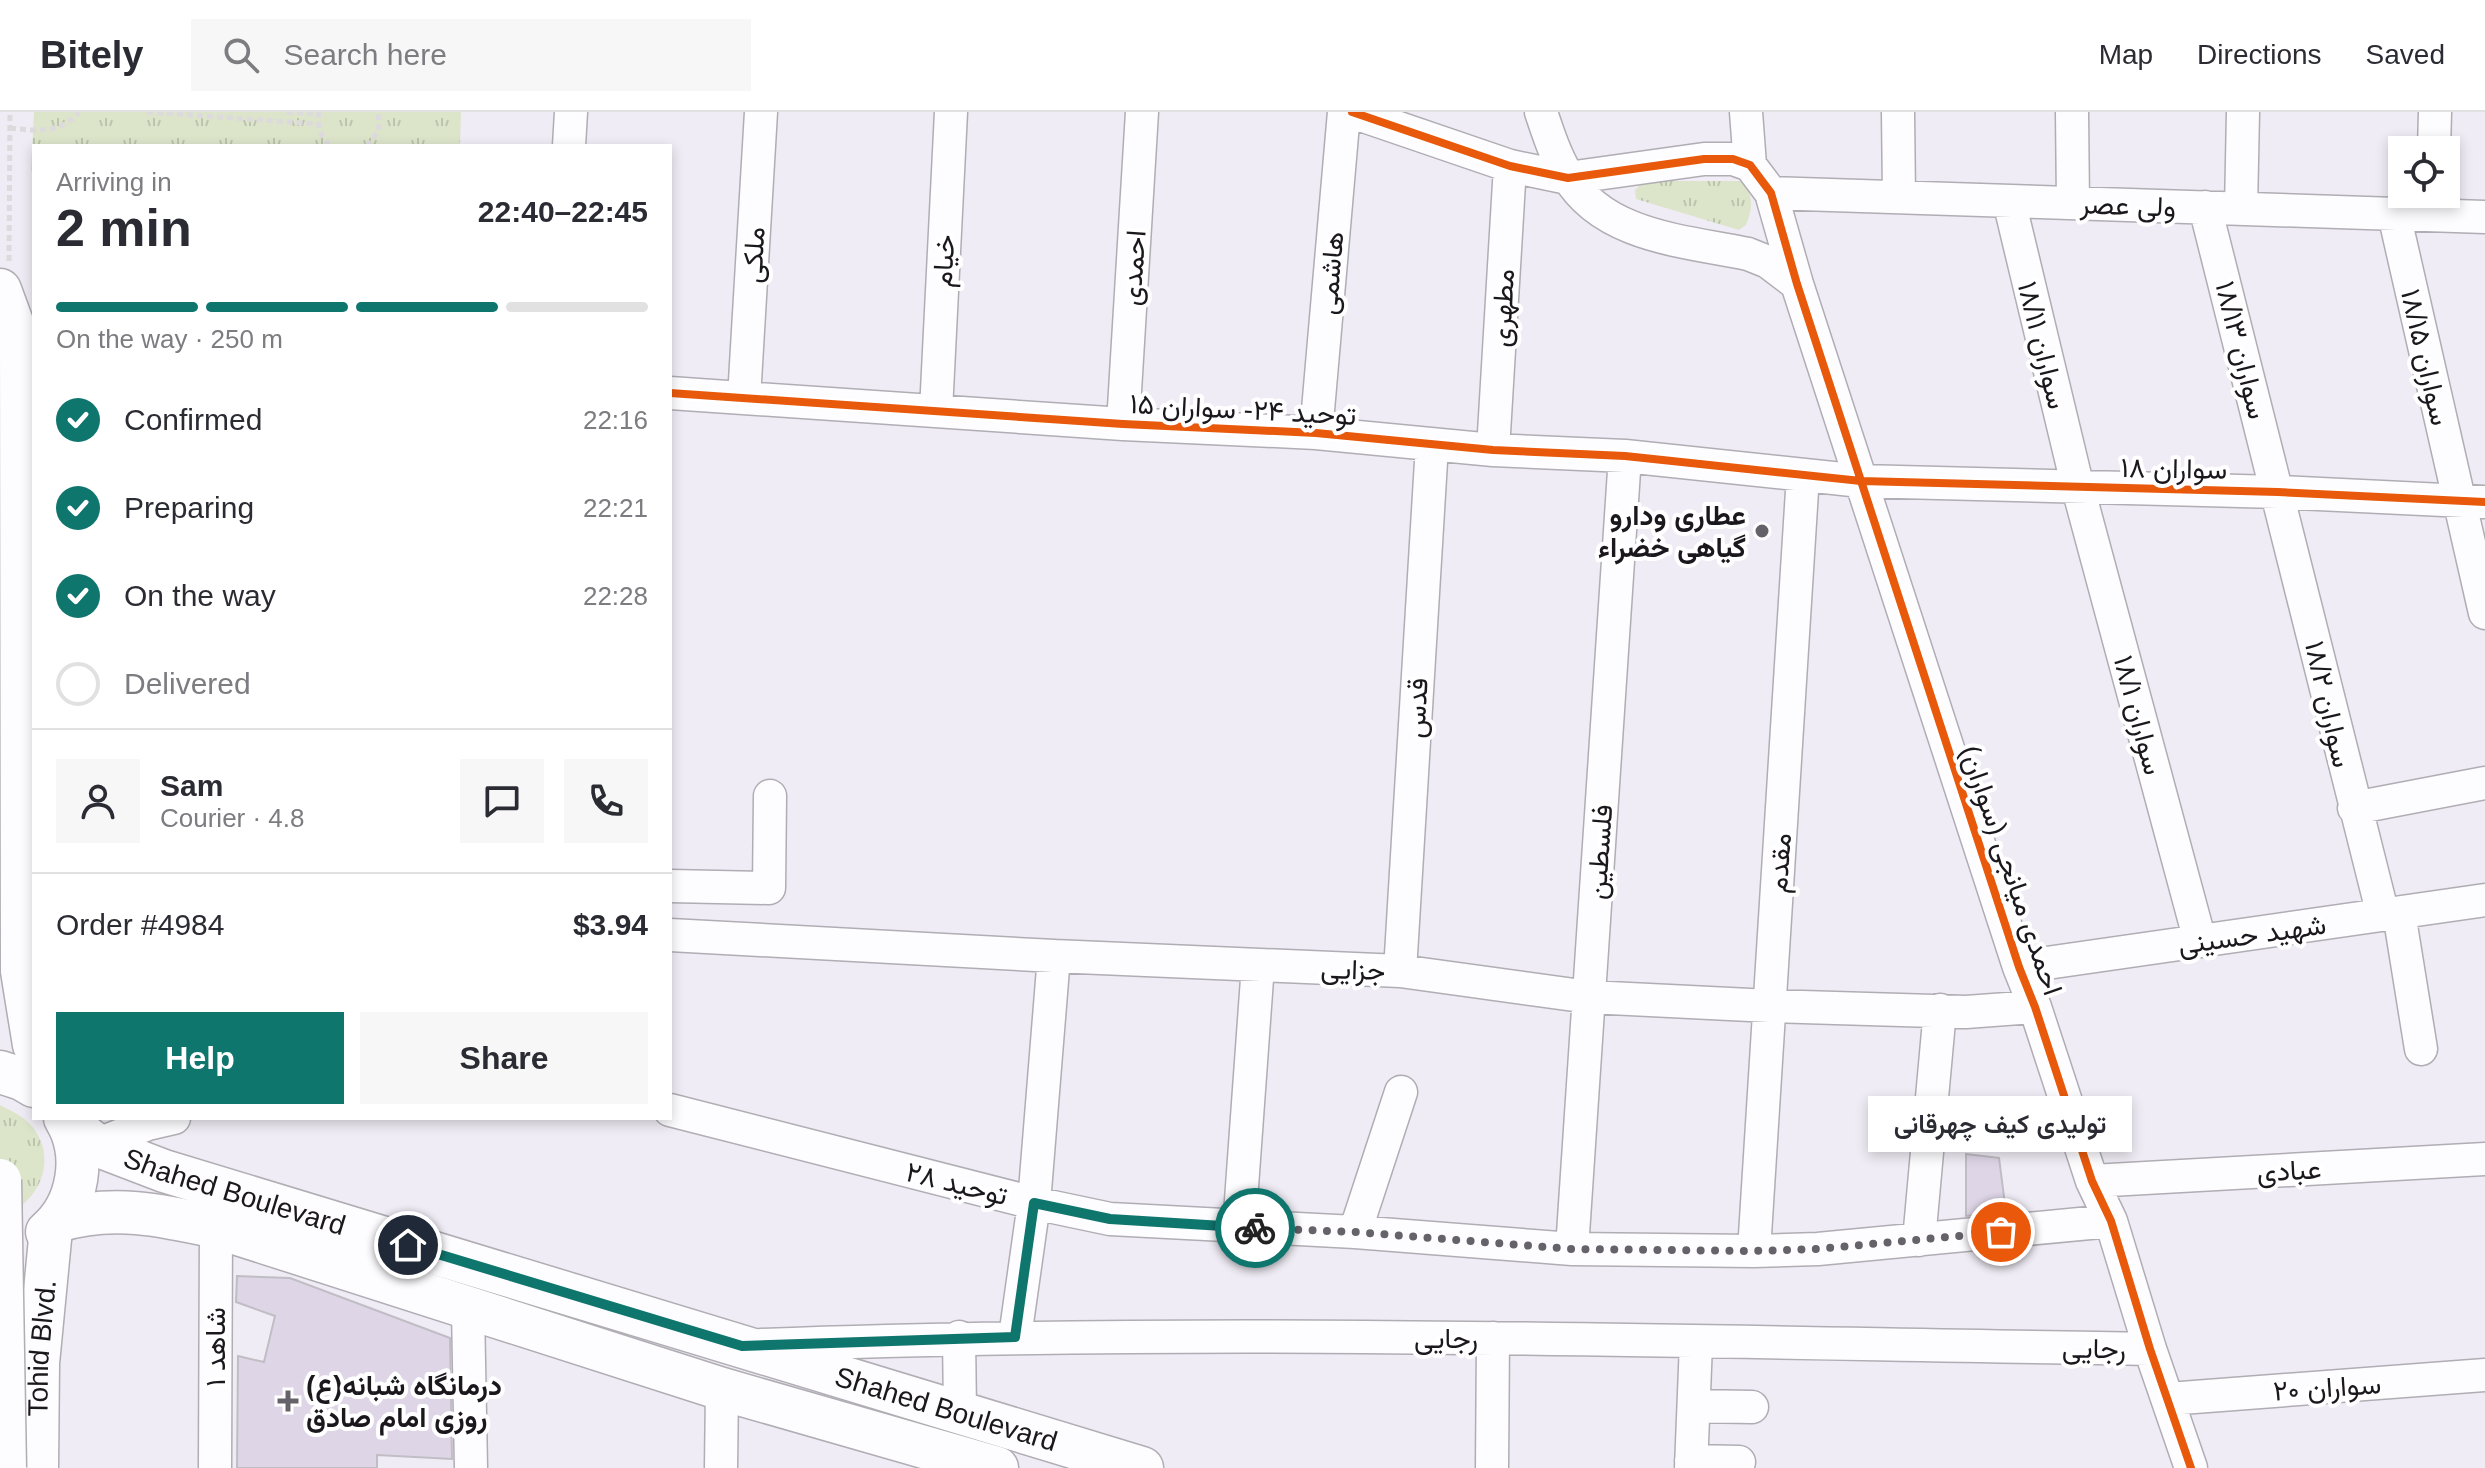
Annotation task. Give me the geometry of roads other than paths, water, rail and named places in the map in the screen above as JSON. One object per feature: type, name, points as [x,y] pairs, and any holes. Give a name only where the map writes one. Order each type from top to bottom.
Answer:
[{"type":"main road","points":[[5,278],[28,347],[28,598],[11,981],[32,1039]]},
{"type":"main road","points":[[0,1072],[32,1085]]},
{"type":"main road","name":"Shahed Boulevard","points":[[76,1129],[158,1169],[1142,1468]]},
{"type":"main road","name":"Tohid Blvd.","points":[[37,1468],[38,1363],[55,1225],[73,1193],[78,1163],[76,1129]]},
{"type":"main road","points":[[155,1214],[137,1206],[127,1190],[127,1181],[133,1174],[158,1169]]},
{"type":"main road","points":[[0,1180],[5,1468]]},
{"type":"main road","name":"Shahed Boulevard","points":[[0,1255],[32,1244],[55,1225],[86,1212],[155,1214],[216,1227],[958,1462],[997,1468]]},
{"type":"main road","points":[[0,1338],[38,1363]]},
{"type":"street","points":[[569,144],[571,112]]},
{"type":"street","name":"ملکی","points":[[744,398],[761,112]]},
{"type":"street","name":"خیام","points":[[936,411],[951,112]]},
{"type":"street","name":"احمدی","points":[[1123,424],[1142,112]]},
{"type":"street","name":"هاشمی","points":[[1316,433],[1344,112]]},
{"type":"street","points":[[1352,112],[1510,166],[1568,178],[1704,159],[1733,159],[1750,165]]},
{"type":"street","points":[[1541,112],[1568,178],[1593,207],[1619,224],[1748,254],[1768,262],[1797,284]]},
{"type":"street","points":[[1746,112],[1750,165],[1771,193]]},
{"type":"street","points":[[1898,112],[1899,197]]},
{"type":"street","points":[[2072,112],[2073,203]]},
{"type":"street","points":[[2241,209],[2243,112]]},
{"type":"street","points":[[2434,136],[2435,112]]},
{"type":"street","name":"مطهری","points":[[1493,450],[1510,166]]},
{"type":"street","name":"ولی عصر","points":[[1771,193],[2394,214],[2420,208]]},
{"type":"street","name":"احمدی میانجی (سواران)","points":[[1771,193],[1797,284],[2019,967],[2092,1181],[2111,1221],[2191,1468]]},
{"type":"street","name":"سواران ۱۸/۱۱","points":[[2009,201],[2078,488]]},
{"type":"street","name":"سواران ۱۸/۱۳","points":[[2205,207],[2278,492]]},
{"type":"street","name":"ولی عصر","points":[[2446,208],[2485,217]]},
{"type":"street","name":"سواران ۱۸/۱۵","points":[[2394,214],[2472,501],[2485,613]]},
{"type":"street","name":"توحید ۲۴- سواران ۱۵","points":[[672,393],[1123,424],[1316,433],[1493,450],[1625,456],[1861,481]]},
{"type":"street","name":"قدس","points":[[1400,971],[1432,445]]},
{"type":"street","name":"فلسطین","points":[[1572,1249],[1625,456]]},
{"type":"street","name":"مقدم","points":[[1754,1251],[1803,475]]},
{"type":"street","name":"سواران ۱۸","points":[[1861,481],[2278,492],[2472,501]]},
{"type":"street","name":"سواران ۱۸/۱","points":[[2078,488],[2200,941]]},
{"type":"street","name":"سواران ۱۸/۲","points":[[2278,492],[2354,808],[2391,914],[2421,1049]]},
{"type":"street","points":[[2354,808],[2485,783]]},
{"type":"street","points":[[672,886],[769,888],[770,796]]},
{"type":"street","name":"شهید حسینی","points":[[2019,967],[2485,900]]},
{"type":"street","name":"جزایی","points":[[672,935],[1400,971],[1589,997],[1966,1012],[2035,1007]]},
{"type":"street","points":[[1015,1337],[1034,1203],[1054,956]]},
{"type":"street","points":[[1239,1228],[1258,965]]},
{"type":"street","points":[[1919,1240],[1940,1010]]},
{"type":"street","points":[[1355,1232],[1401,1092]]},
{"type":"street","name":"توحید ۲۸","points":[[672,1111],[1034,1203],[1110,1219],[1355,1232],[1572,1249],[1754,1251],[1818,1249],[2111,1221]]},
{"type":"street","points":[[76,1129],[165,1120]]},
{"type":"street","name":"عبادی","points":[[2092,1181],[2485,1159]]},
{"type":"street","name":"شاهد ۱","points":[[215,1468],[216,1227]]},
{"type":"street","points":[[468,1309],[471,1468]]},
{"type":"street","points":[[959,1337],[960,1411]]},
{"type":"street","name":"رجایی","points":[[742,1346],[959,1337],[1493,1338],[2150,1349]]},
{"type":"street","points":[[1492,1468],[1493,1338]]},
{"type":"street","points":[[1696,1343],[1691,1464],[1739,1462]]},
{"type":"street","name":"سواران ۲۰","points":[[2168,1399],[2485,1375]]},
{"type":"street","points":[[721,1468],[722,1389]]},
{"type":"street","points":[[1694,1406],[1752,1407]]},
{"type":"place","name":"عطاری ودارو گیاهی خضراء","points":[[1762,531]]},
{"type":"place","name":"تولیدی کیف چهرقانی","points":[[2001,1232]]},
{"type":"place","name":"(ع)درمانگاه شبانه روزی امام صادق","points":[[288,1401]]}]
